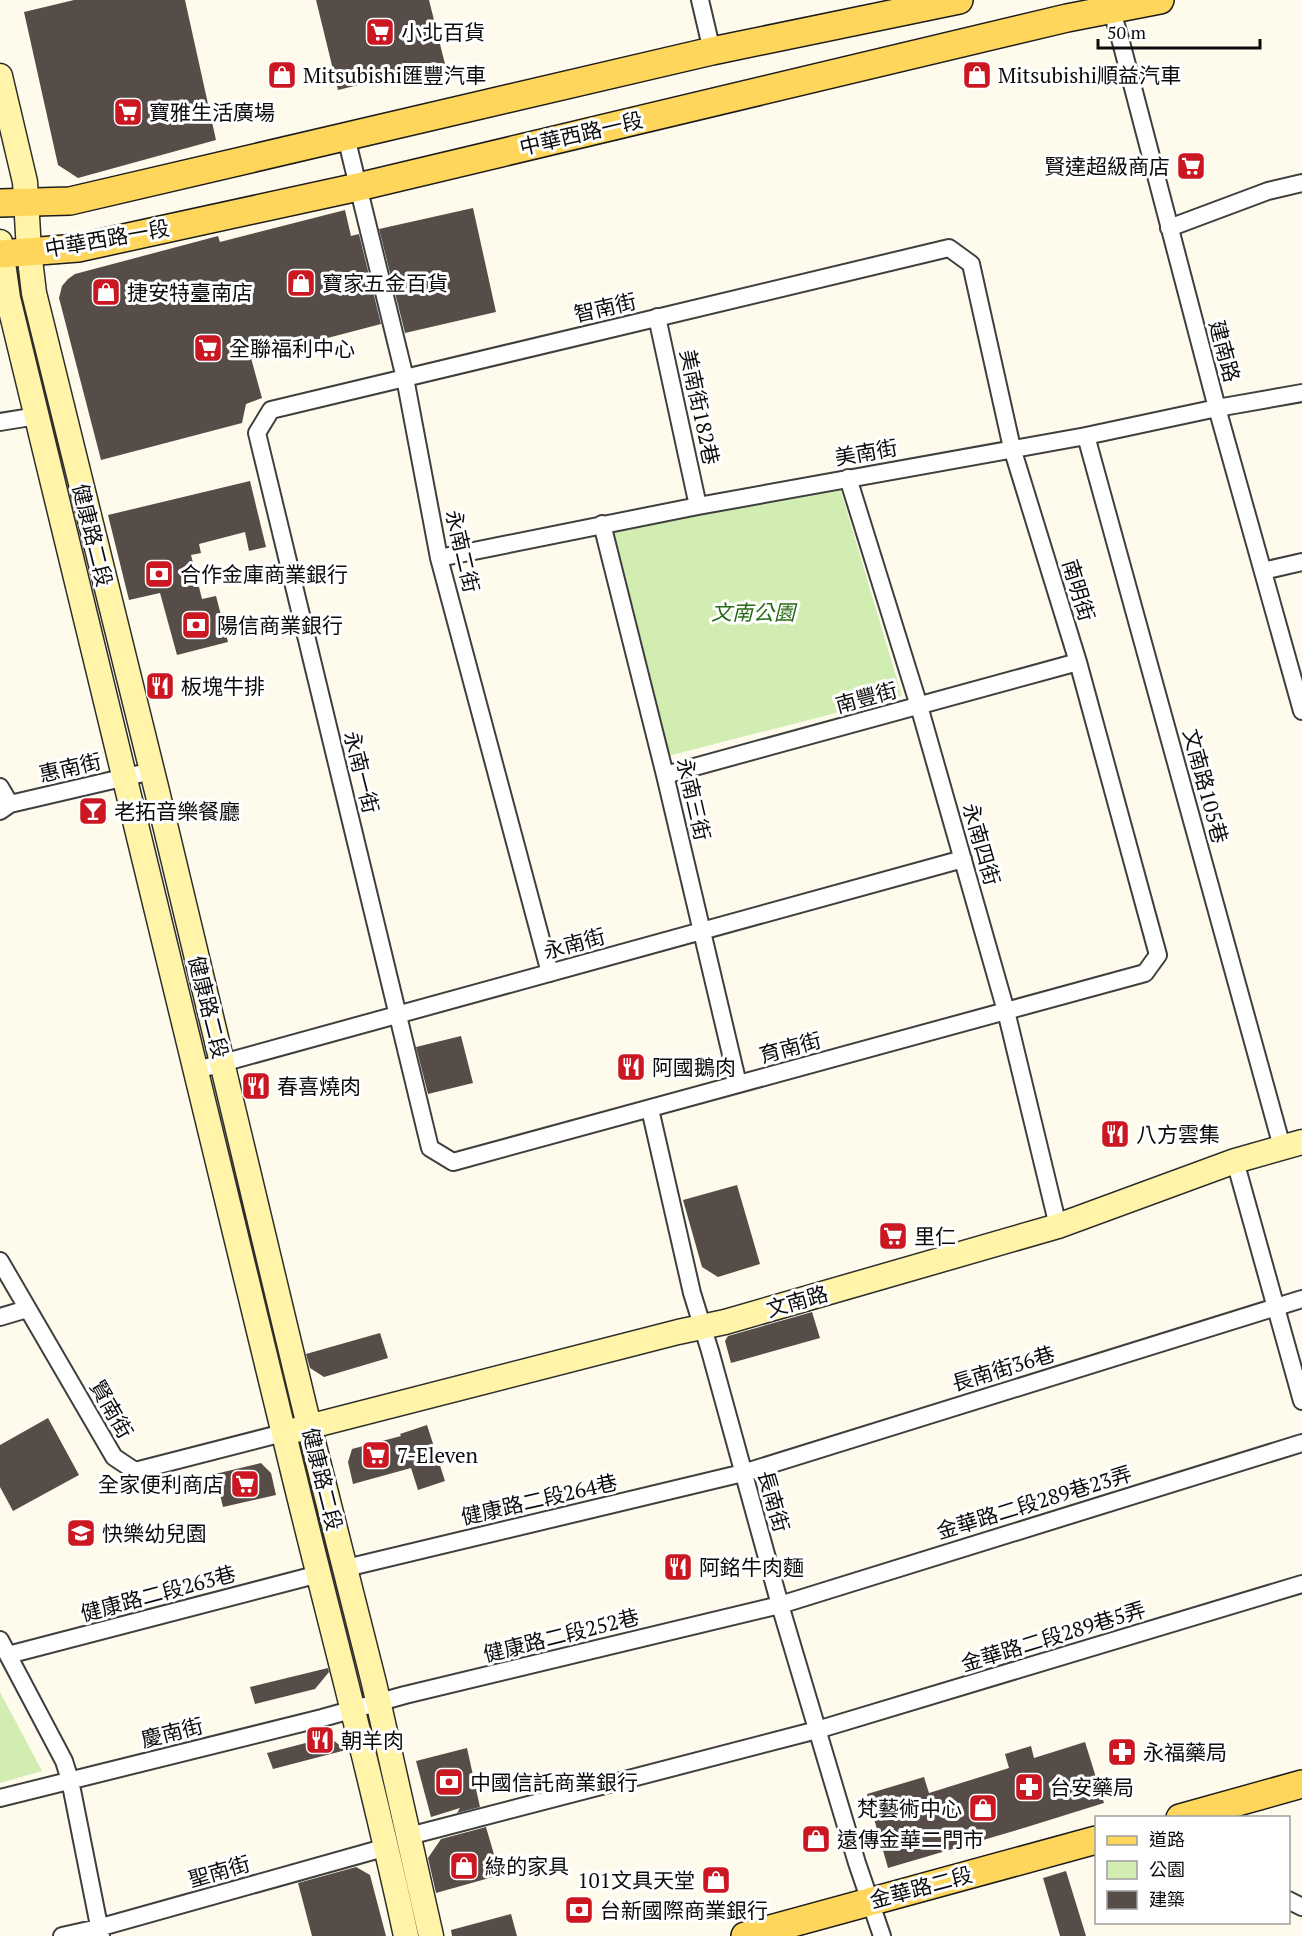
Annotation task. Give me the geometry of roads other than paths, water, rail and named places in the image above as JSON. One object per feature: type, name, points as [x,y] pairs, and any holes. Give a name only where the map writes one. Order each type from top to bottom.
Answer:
[{"type":"main road","name":"中華西路一段","points":[[0,203],[70,201],[712,51],[959,0]]},
{"type":"main road","name":"中華西路一段","points":[[0,250],[78,248],[358,187],[1110,4],[1160,0]]},
{"type":"main road","points":[[1195,1816],[1231,1811],[1302,1784]]},
{"type":"main road","name":"金華路二段","points":[[745,1936],[1095,1840]]},
{"type":"street","points":[[700,0],[712,51]]},
{"type":"street","name":"建南路","points":[[1110,4],[1217,408],[1302,711]]},
{"type":"street","name":"健康路二段","points":[[0,76],[25,182],[34,293],[152,771],[309,1426],[346,1568],[410,1836],[431,1936]]},
{"type":"street","name":"永南二街","points":[[346,137],[405,378],[439,558],[550,973]]},
{"type":"street","points":[[1169,228],[1268,191],[1302,183]]},
{"type":"street","name":"智南街","points":[[271,410],[949,248]]},
{"type":"street","name":"南明街","points":[[949,248],[970,264],[1012,448],[1078,662],[1158,955]]},
{"type":"street","name":"健康路二段","points":[[0,250],[8,298],[197,1070],[283,1433],[354,1710],[406,1936]]},
{"type":"street","name":"美南街182巷","points":[[657,317],[698,506]]},
{"type":"street","name":"美南街","points":[[439,558],[602,524],[1086,436],[1217,408],[1302,393]]},
{"type":"street","name":"永南一街","points":[[271,410],[257,433],[430,1148]]},
{"type":"street","points":[[0,422],[37,416]]},
{"type":"street","name":"文南路105巷","points":[[1086,436],[1292,1144]]},
{"type":"street","name":"永南四街","points":[[849,478],[919,706],[1006,1011],[1058,1226]]},
{"type":"street","name":"永南三街","points":[[602,524],[665,775],[738,1084]]},
{"type":"street","points":[[1263,571],[1302,561]]},
{"type":"street","name":"南豐街","points":[[665,775],[1078,662]]},
{"type":"street","name":"惠南街","points":[[5,808],[152,771]]},
{"type":"street","points":[[0,787],[5,808]]},
{"type":"street","name":"永南街","points":[[197,1070],[963,859]]},
{"type":"street","name":"育南街","points":[[430,1148],[453,1162],[1145,973],[1158,955]]},
{"type":"street","name":"長南街","points":[[650,1109],[692,1293],[780,1605],[857,1863],[882,1936]]},
{"type":"street","name":"文南路","points":[[283,1433],[725,1322],[1058,1226],[1235,1161],[1292,1144]]},
{"type":"street","points":[[1235,1161],[1302,1401]]},
{"type":"street","name":"賢南街","points":[[0,1261],[114,1457],[135,1471],[283,1433]]},
{"type":"street","name":"長南街36巷","points":[[743,1473],[1302,1299]]},
{"type":"street","points":[[0,1317],[27,1309]]},
{"type":"street","name":"金華路二段289巷23弄","points":[[780,1605],[1302,1443]]},
{"type":"street","name":"健康路二段264巷","points":[[346,1568],[743,1473]]},
{"type":"street","name":"健康路二段263巷","points":[[4,1648],[319,1574]]},
{"type":"street","name":"金華路二段289巷5弄","points":[[410,1836],[817,1730],[1302,1584]]},
{"type":"street","name":"健康路二段252巷","points":[[354,1710],[780,1605]]},
{"type":"street","points":[[4,1648],[64,1761],[70,1780],[99,1932]]},
{"type":"street","name":"慶南街","points":[[0,1798],[354,1710]]},
{"type":"street","name":"聖南街","points":[[62,1936],[99,1932],[387,1847]]},
{"type":"place","name":"小北百貨","points":[[380,32]]},
{"type":"place","name":"Mitsubishi匯豐汽車","points":[[282,75]]},
{"type":"place","name":"Mitsubishi順益汽車","points":[[977,75]]},
{"type":"place","name":"寶雅生活廣場","points":[[128,112]]},
{"type":"place","name":"賢達超級商店","points":[[1191,166]]},
{"type":"place","name":"寶家五金百貨","points":[[301,283]]},
{"type":"place","name":"捷安特臺南店","points":[[106,292]]},
{"type":"place","name":"全聯福利中心","points":[[208,348]]},
{"type":"place","name":"合作金庫商業銀行","points":[[159,574]]},
{"type":"place","name":"陽信商業銀行","points":[[196,625]]},
{"type":"place","name":"板塊牛排","points":[[160,686]]},
{"type":"place","name":"老拓音樂餐廳","points":[[93,811]]},
{"type":"place","name":"阿國鵝肉","points":[[631,1067]]},
{"type":"place","name":"春喜燒肉","points":[[256,1086]]},
{"type":"place","name":"八方雲集","points":[[1115,1134]]},
{"type":"place","name":"里仁","points":[[893,1236]]},
{"type":"place","name":"7-Eleven","points":[[376,1455]]},
{"type":"place","name":"全家便利商店","points":[[245,1484]]},
{"type":"place","name":"快樂幼兒園","points":[[81,1533]]},
{"type":"place","name":"阿銘牛肉麵","points":[[678,1567]]},
{"type":"place","name":"朝羊肉","points":[[320,1740]]},
{"type":"place","name":"永福藥局","points":[[1122,1752]]},
{"type":"place","name":"中國信託商業銀行","points":[[449,1782]]},
{"type":"place","name":"台安藥局","points":[[1029,1787]]},
{"type":"place","name":"梵藝術中心","points":[[983,1808]]},
{"type":"place","name":"遠傳金華二門市","points":[[816,1839]]},
{"type":"place","name":"綠的家具","points":[[464,1866]]},
{"type":"place","name":"101文具天堂","points":[[716,1880]]},
{"type":"place","name":"台新國際商業銀行","points":[[579,1910]]},
{"type":"park label","name":"文南公園","points":[[753,612]]}]
